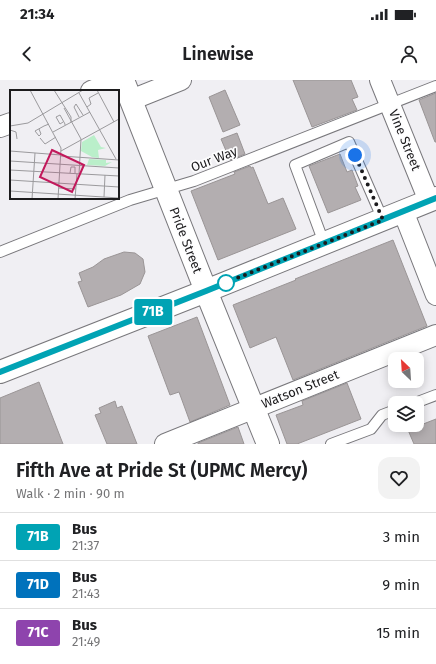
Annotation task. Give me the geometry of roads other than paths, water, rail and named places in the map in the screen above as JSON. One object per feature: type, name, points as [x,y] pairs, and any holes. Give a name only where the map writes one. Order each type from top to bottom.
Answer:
[{"type":"main road","name":"Pride Street","points":[[127,90],[268,444]]},
{"type":"main road","points":[[0,372],[433,200]]},
{"type":"street","points":[[94,90],[119,80]]},
{"type":"street","points":[[127,90],[181,80]]},
{"type":"street","name":"Vine Street","points":[[380,80],[433,200]]},
{"type":"street","points":[[0,127],[10,123]]},
{"type":"street","points":[[404,211],[436,295]]},
{"type":"street","name":"Watson Street","points":[[165,444],[436,335]]},
{"type":"lane","name":"Our Way","points":[[0,252],[130,200],[194,181],[436,86]]},
{"type":"lane","points":[[324,243],[295,165],[349,142],[383,220]]},
{"type":"lane","points":[[424,399],[436,395]]},
{"type":"lane","points":[[331,444],[371,429],[382,415],[388,413]]}]
